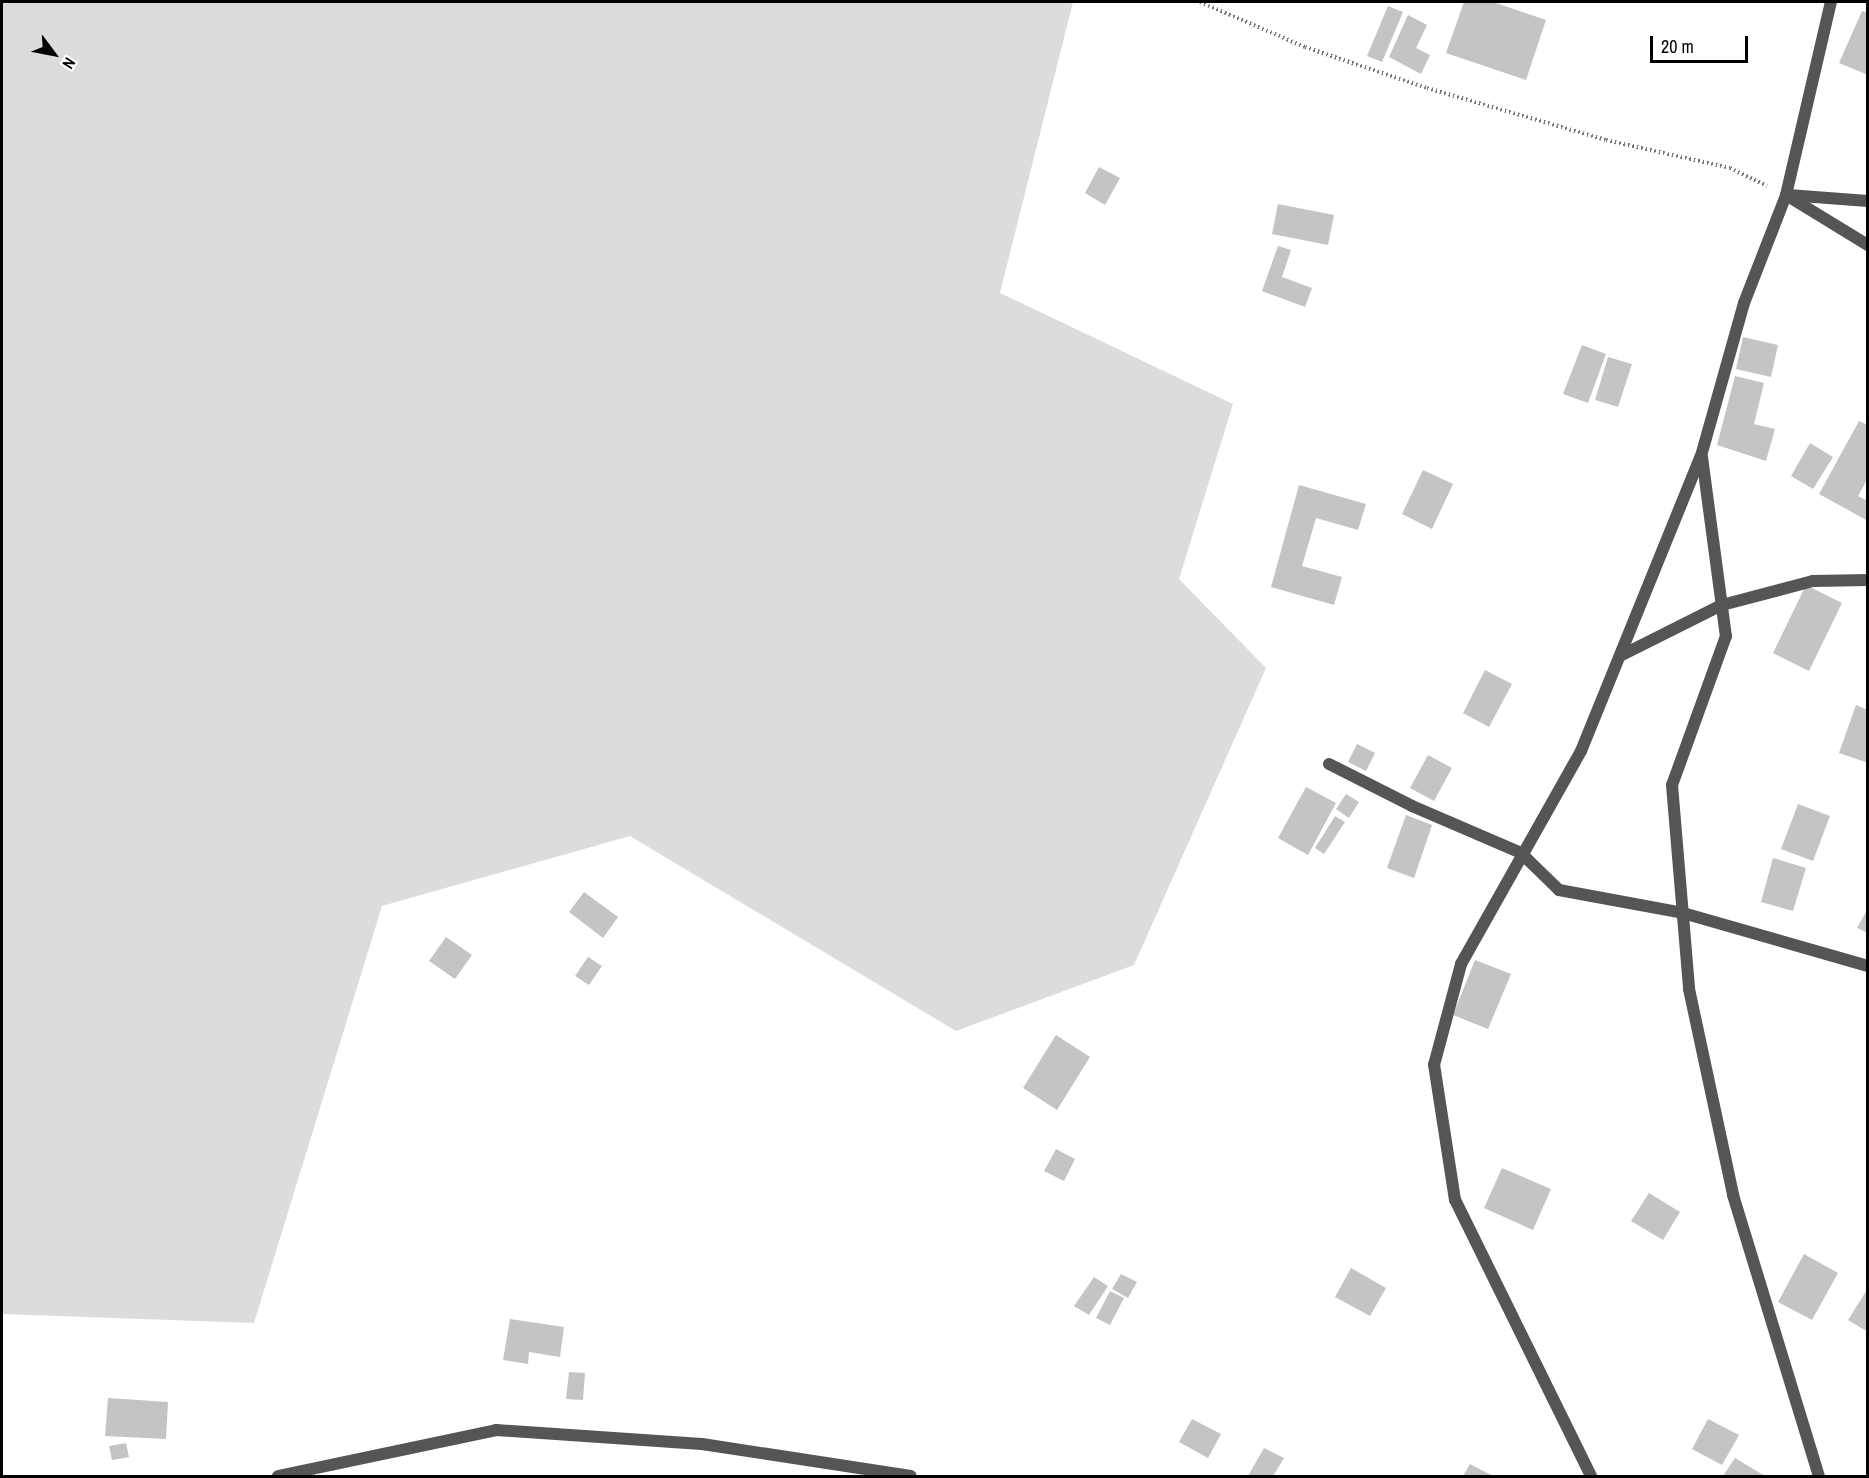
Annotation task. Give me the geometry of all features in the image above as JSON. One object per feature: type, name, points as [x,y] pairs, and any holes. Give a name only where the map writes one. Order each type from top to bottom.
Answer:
[{"type":"street","points":[[1591,1476],[1455,1200],[1434,1065],[1461,964],[1521,853],[1581,751],[1701,456],[1744,303],[1786,195],[1831,2]]},
{"type":"street","points":[[1786,195],[1868,201]]},
{"type":"street","points":[[1786,195],[1868,245]]},
{"type":"street","points":[[1701,456],[1726,636],[1672,784],[1689,989],[1733,1195],[1819,1476]]},
{"type":"street","points":[[1620,656],[1722,605],[1813,581],[1868,579]]},
{"type":"street","points":[[1329,764],[1412,806],[1521,853],[1559,890],[1683,913],[1868,966]]},
{"type":"street","points":[[278,1476],[496,1430],[702,1444],[911,1476]]},
{"type":"path","points":[[1200,2],[1305,47],[1427,88],[1606,140],[1730,168],[1786,195]]},
{"type":"shaded area","points":[[2,2],[1073,2],[1000,293],[1233,404],[1179,579],[1266,668],[1134,965],[956,1031],[630,836],[382,906],[254,1323],[2,1314]]},
{"type":"building","points":[[1464,2],[1493,2],[1546,20],[1526,80],[1446,53]]},
{"type":"building","points":[[1388,6],[1403,12],[1382,62],[1367,56]]},
{"type":"building","points":[[1862,11],[1868,13],[1868,75],[1839,63]]},
{"type":"building","points":[[1408,15],[1427,25],[1416,48],[1430,55],[1421,74],[1389,57]]},
{"type":"building","points":[[1099,167],[1120,178],[1105,205],[1085,193]]},
{"type":"building","points":[[1278,204],[1334,215],[1328,245],[1272,234]]},
{"type":"building","points":[[1278,246],[1291,250],[1282,277],[1312,288],[1305,307],[1262,291]]},
{"type":"building","points":[[1743,337],[1778,345],[1771,377],[1736,369]]},
{"type":"building","points":[[1582,345],[1606,354],[1588,403],[1563,394]]},
{"type":"building","points":[[1608,357],[1632,364],[1618,407],[1595,400]]},
{"type":"building","points":[[1735,376],[1764,383],[1754,424],[1775,429],[1766,461],[1717,445]]},
{"type":"building","points":[[1859,421],[1868,425],[1868,478],[1858,496],[1868,501],[1868,521],[1819,494]]},
{"type":"building","points":[[1810,443],[1833,457],[1813,489],[1791,476]]},
{"type":"building","points":[[1423,470],[1453,484],[1432,529],[1402,514]]},
{"type":"building","points":[[1299,485],[1366,504],[1358,530],[1316,518],[1302,566],[1342,577],[1334,605],[1271,587]]},
{"type":"building","points":[[1806,585],[1842,603],[1809,671],[1773,653]]},
{"type":"building","points":[[1485,670],[1512,684],[1489,727],[1463,713]]},
{"type":"building","points":[[1856,705],[1868,710],[1868,763],[1839,753]]},
{"type":"building","points":[[1357,744],[1375,753],[1366,771],[1348,762]]},
{"type":"building","points":[[1428,755],[1452,768],[1434,801],[1410,788]]},
{"type":"building","points":[[1306,787],[1336,803],[1308,855],[1278,838]]},
{"type":"building","points":[[1346,794],[1359,802],[1349,818],[1336,809]]},
{"type":"building","points":[[1798,804],[1830,816],[1813,861],[1781,849]]},
{"type":"building","points":[[1406,815],[1432,825],[1414,878],[1387,868]]},
{"type":"building","points":[[1335,816],[1345,822],[1324,854],[1315,848]]},
{"type":"building","points":[[1773,858],[1806,868],[1793,911],[1761,902]]},
{"type":"building","points":[[584,892],[618,917],[603,938],[569,912]]},
{"type":"building","points":[[1868,908],[1868,933],[1857,928]]},
{"type":"building","points":[[446,937],[472,955],[455,979],[429,961]]},
{"type":"building","points":[[588,957],[602,966],[589,985],[575,976]]},
{"type":"building","points":[[1475,960],[1511,974],[1488,1029],[1453,1015]]},
{"type":"building","points":[[1056,1035],[1090,1057],[1057,1110],[1023,1088]]},
{"type":"building","points":[[1056,1149],[1075,1159],[1064,1181],[1044,1171]]},
{"type":"building","points":[[1502,1168],[1551,1189],[1533,1230],[1484,1208]]},
{"type":"building","points":[[1649,1193],[1680,1212],[1663,1240],[1631,1221]]},
{"type":"building","points":[[1804,1254],[1838,1273],[1812,1320],[1778,1302]]},
{"type":"building","points":[[1351,1268],[1386,1288],[1370,1316],[1335,1297]]},
{"type":"building","points":[[1121,1274],[1137,1282],[1128,1298],[1112,1289]]},
{"type":"building","points":[[1094,1277],[1108,1286],[1089,1315],[1074,1306]]},
{"type":"building","points":[[1868,1288],[1868,1332],[1848,1320]]},
{"type":"building","points":[[1110,1291],[1124,1298],[1110,1325],[1096,1318]]},
{"type":"building","points":[[510,1319],[564,1327],[560,1357],[529,1352],[528,1364],[503,1360]]},
{"type":"building","points":[[569,1372],[585,1373],[583,1400],[566,1399]]},
{"type":"building","points":[[108,1398],[168,1402],[166,1439],[105,1436]]},
{"type":"building","points":[[1192,1419],[1221,1434],[1208,1458],[1179,1442]]},
{"type":"building","points":[[1708,1419],[1739,1435],[1722,1465],[1692,1449]]},
{"type":"building","points":[[126,1443],[129,1457],[112,1460],[109,1446]]},
{"type":"building","points":[[1264,1448],[1284,1458],[1273,1476],[1248,1476]]},
{"type":"building","points":[[1735,1458],[1765,1476],[1723,1476]]},
{"type":"building","points":[[1470,1464],[1493,1476],[1463,1476]]}]
